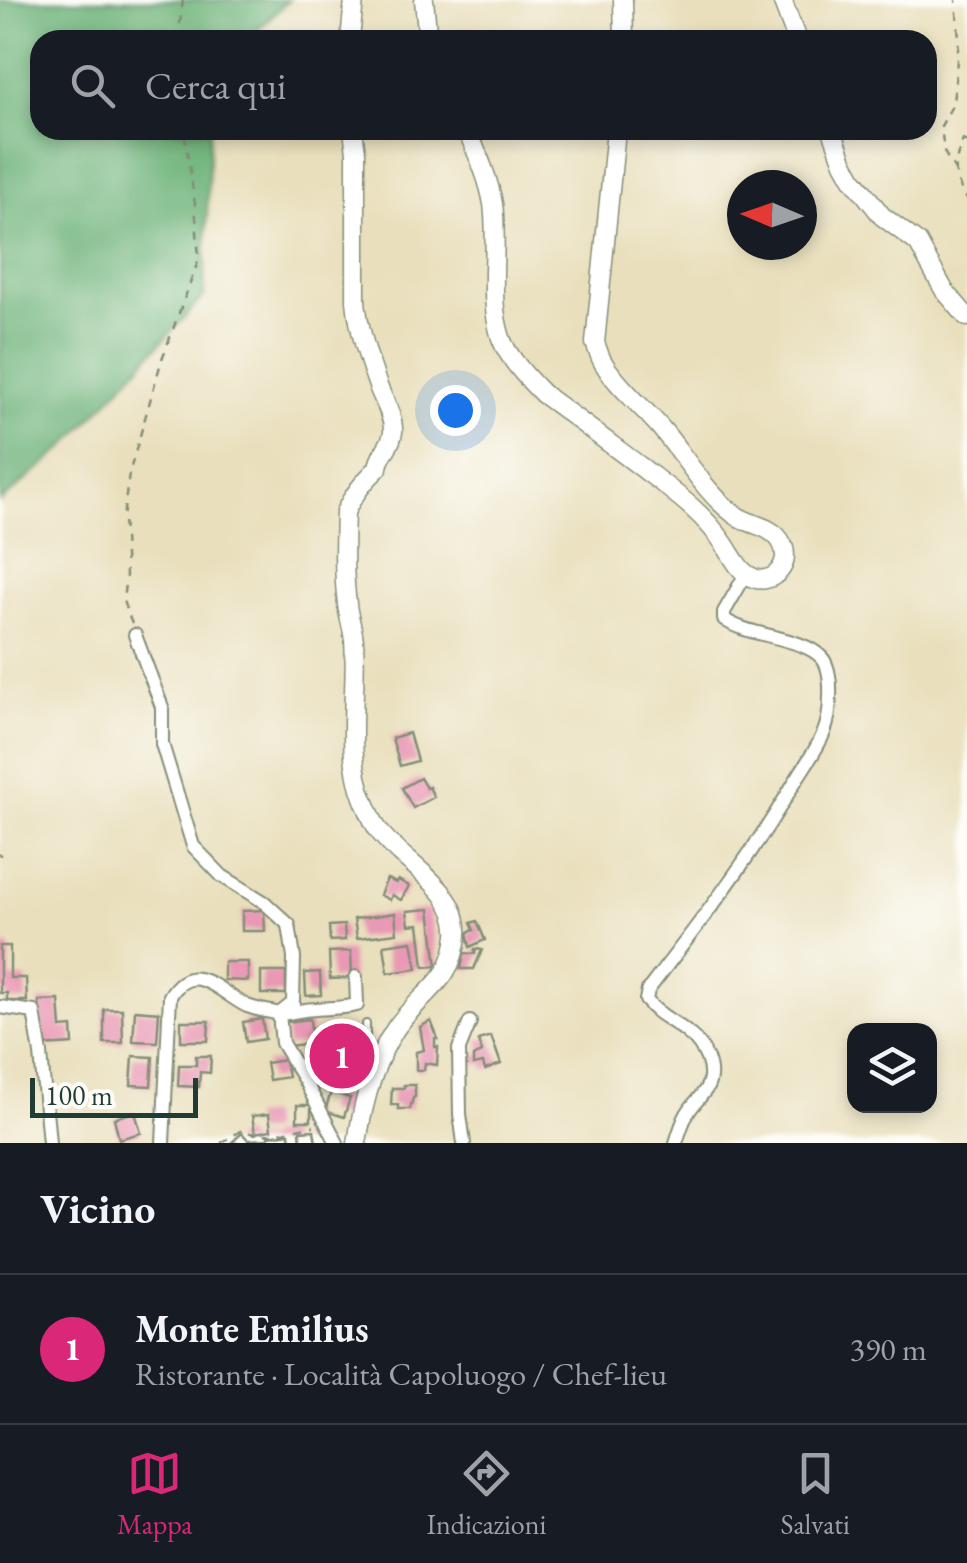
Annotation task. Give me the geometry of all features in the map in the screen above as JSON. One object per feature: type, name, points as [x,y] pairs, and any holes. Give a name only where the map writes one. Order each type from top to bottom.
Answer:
[{"type":"street","points":[[351,30],[354,0]]},
{"type":"street","points":[[424,0],[427,30]]},
{"type":"street","points":[[623,0],[624,30]]},
{"type":"street","points":[[782,0],[793,30]]},
{"type":"street","points":[[354,140],[359,324],[394,434],[378,460],[378,468],[352,498],[346,512],[347,607],[354,640],[354,756],[362,796],[378,830],[432,880],[454,912],[458,931],[453,959],[441,982],[398,1025],[378,1062],[362,1113],[358,1143]]},
{"type":"street","points":[[471,140],[493,204],[496,316],[502,342],[543,394],[683,498],[718,534],[746,574],[764,579],[779,572],[785,564],[782,543],[768,530],[743,520],[724,506],[604,365],[595,344],[615,140]]},
{"type":"street","points":[[836,140],[854,179],[882,216],[918,243],[944,290],[967,316]]},
{"type":"street","points":[[676,1143],[684,1119],[707,1088],[711,1068],[691,1035],[654,1011],[646,1000],[648,990],[750,852],[826,730],[830,671],[825,661],[815,652],[724,619],[724,612],[746,574]]},
{"type":"street","points":[[135,634],[162,707],[162,744],[193,846],[222,876],[264,902],[289,925],[294,958],[293,1003],[279,1014]]},
{"type":"street","points":[[164,1143],[170,996],[176,987],[196,978],[206,980],[248,1006],[289,1014],[357,1006],[356,977]]},
{"type":"street","points":[[0,1007],[34,1012],[49,1143]]},
{"type":"street","points":[[279,1014],[282,1043],[334,1137]]},
{"type":"street","points":[[464,1143],[459,1050],[470,1022]]},
{"type":"lane","points":[[366,1024],[368,1090]]},
{"type":"path","points":[[179,30],[183,0]]},
{"type":"path","points":[[956,0],[959,39],[953,104],[941,126],[944,152],[956,172]]},
{"type":"path","points":[[135,634],[123,601],[129,474],[162,359],[199,258],[185,140]]},
{"type":"path","points":[[967,142],[963,140],[956,156],[956,182],[967,199]]},
{"type":"path","points":[[221,1143],[242,1130],[262,1135],[313,1126],[334,1137]]},
{"type":"green space","points":[[0,0],[289,0],[258,30],[30,30],[30,140],[210,140],[204,296],[65,447],[0,502]]},
{"type":"building","points":[[409,733],[417,761],[400,766],[392,738]]},
{"type":"building","points":[[420,778],[434,797],[413,808],[402,788]]},
{"type":"building","points":[[387,879],[409,886],[401,900],[380,895]]},
{"type":"building","points":[[430,909],[437,966],[424,967],[419,924],[409,925],[407,911]]},
{"type":"building","points":[[264,910],[265,931],[242,931],[242,911]]},
{"type":"building","points":[[395,913],[397,933],[357,938],[354,919]]},
{"type":"building","points":[[477,921],[485,940],[470,947],[467,933],[474,930],[471,923]]},
{"type":"building","points":[[344,925],[345,940],[330,941],[329,926]]},
{"type":"building","points":[[412,941],[417,969],[388,973],[384,945]]},
{"type":"building","points":[[0,946],[10,946],[10,978],[26,978],[27,1001],[7,1001],[7,993],[0,993]]},
{"type":"building","points":[[475,949],[482,950],[474,969],[461,969],[464,953],[475,954]]},
{"type":"building","points":[[351,951],[352,978],[330,979],[329,952]]},
{"type":"building","points":[[224,962],[248,962],[248,981],[224,980]]},
{"type":"building","points":[[261,972],[286,972],[286,994],[261,994]]},
{"type":"building","points":[[320,972],[321,995],[306,996],[305,973]]},
{"type":"building","points":[[59,1000],[61,1028],[72,1027],[73,1044],[42,1046],[39,1001]]},
{"type":"building","points":[[104,1009],[122,1009],[123,1043],[104,1043]]},
{"type":"building","points":[[135,1010],[159,1012],[157,1042],[133,1041]]},
{"type":"building","points":[[262,1019],[265,1039],[246,1042],[243,1022]]},
{"type":"building","points":[[310,1019],[312,1043],[288,1046],[285,1022]]},
{"type":"building","points":[[181,1021],[209,1021],[208,1041],[181,1041]]},
{"type":"building","points":[[431,1021],[438,1039],[437,1065],[425,1063],[424,1070],[416,1070],[416,1052],[424,1050],[420,1027]]},
{"type":"building","points":[[491,1036],[501,1064],[485,1070],[483,1063],[473,1065],[473,1057],[482,1052],[478,1040]]},
{"type":"building","points":[[355,1043],[357,1075],[330,1076],[328,1045]]},
{"type":"building","points":[[324,1054],[327,1073],[309,1076],[307,1056]]},
{"type":"building","points":[[133,1056],[153,1057],[151,1086],[131,1085]]},
{"type":"building","points":[[196,1056],[211,1056],[210,1073],[200,1072],[199,1087],[178,1086],[179,1065],[196,1065]]},
{"type":"building","points":[[285,1060],[288,1077],[269,1080],[266,1063]]},
{"type":"building","points":[[415,1085],[415,1097],[410,1109],[398,1109],[398,1105],[391,1105],[392,1088]]},
{"type":"building","points":[[331,1092],[350,1098],[344,1117],[325,1111]]},
{"type":"building","points":[[297,1105],[311,1105],[311,1121],[297,1121]]},
{"type":"building","points":[[135,1112],[141,1133],[119,1139],[114,1118]]},
{"type":"building","points":[[269,1114],[271,1130],[255,1133],[252,1116]]},
{"type":"building","points":[[314,1130],[316,1143],[301,1143],[300,1131]]},
{"type":"building","points":[[242,1133],[251,1143],[231,1143]]},
{"type":"building","points":[[289,1133],[290,1143],[251,1140]]},
{"type":"place","name":"Monte Emilius","points":[[342,1056]]}]
